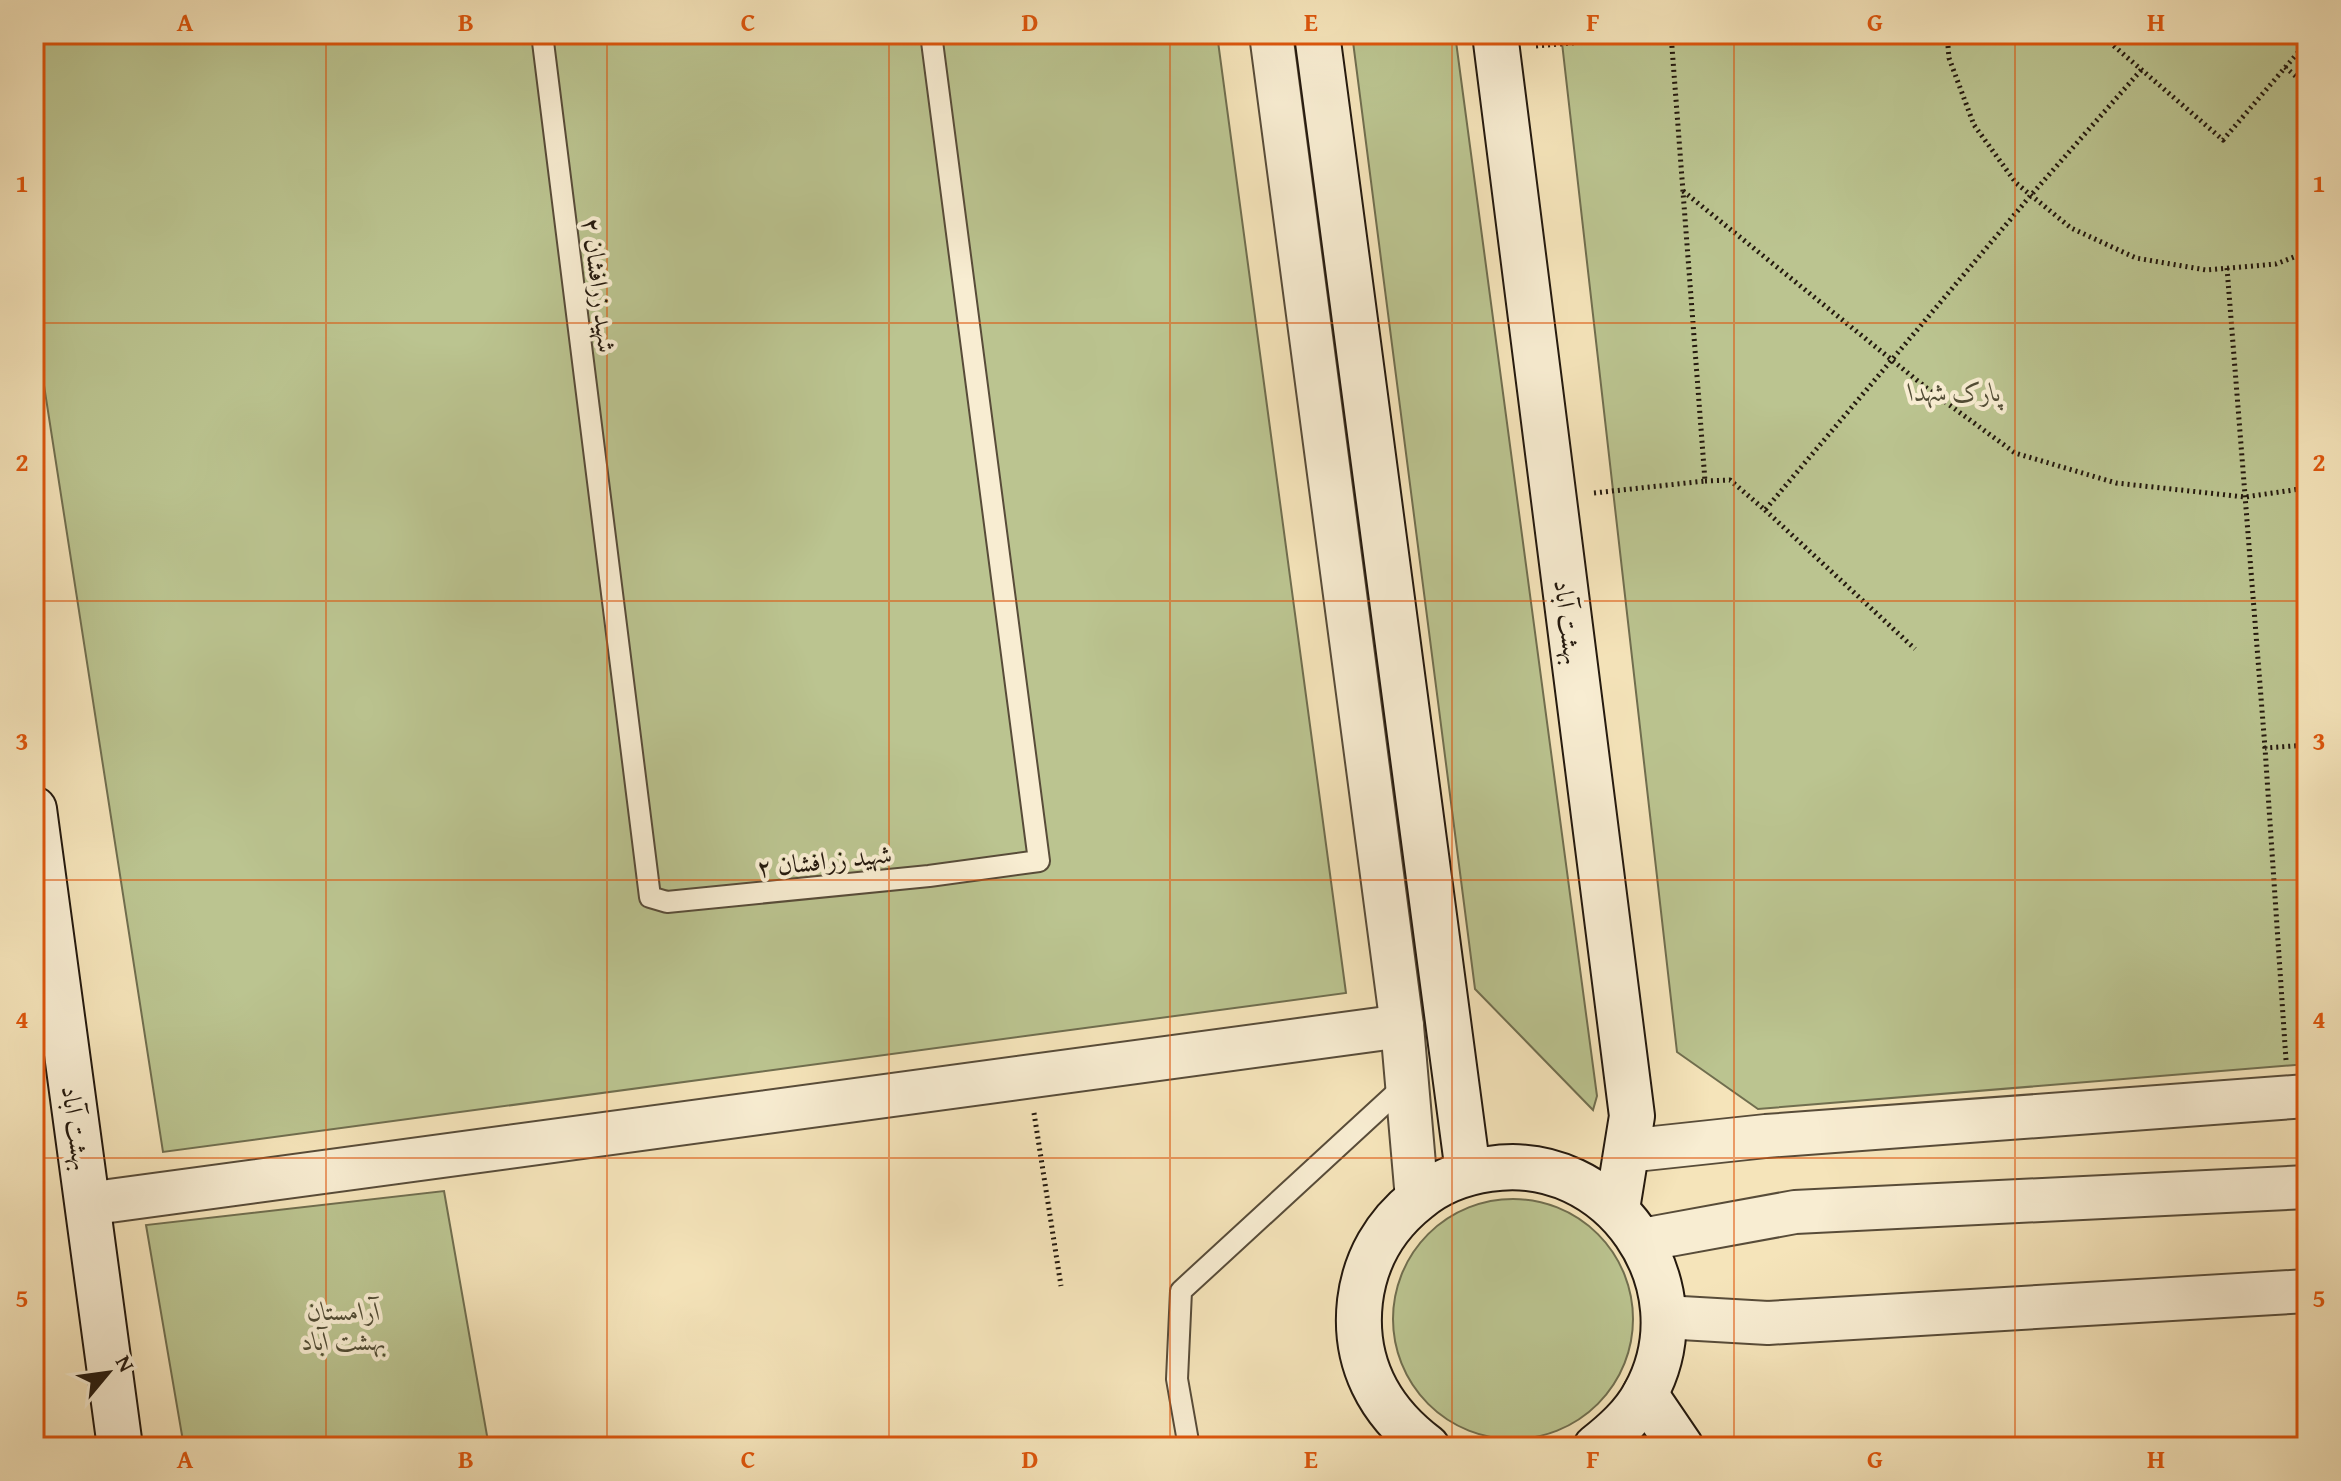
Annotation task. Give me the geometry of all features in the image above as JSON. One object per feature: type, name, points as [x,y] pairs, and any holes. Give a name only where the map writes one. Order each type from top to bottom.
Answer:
[{"type":"street","points":[[1271,34],[1402,1026],[1417,1199]]},
{"type":"street","points":[[1317,34],[1468,1172]]},
{"type":"street","name":"بهشت آباد","points":[[1496,42],[1632,1116],[1626,1151],[1629,1225]]},
{"type":"street","name":"بهشت آباد","points":[[34,809],[120,1447]]},
{"type":"street","points":[[87,1204],[1402,1026]]},
{"type":"street","points":[[1626,1151],[1766,1136],[2298,1097]]},
{"type":"street","points":[[1427,1447],[1404,1430],[1380,1399],[1364,1362],[1358,1323],[1362,1283],[1376,1245],[1400,1213],[1417,1199],[1431,1188],[1468,1172],[1507,1166],[1547,1170],[1585,1185],[1629,1225],[1658,1277],[1664,1317],[1660,1356],[1645,1394],[1622,1426],[1596,1447]]},
{"type":"street","points":[[1629,1225],[1795,1212],[2307,1187]]},
{"type":"street","points":[[1664,1317],[1768,1323],[2307,1291]]},
{"type":"street","points":[[1645,1394],[1681,1447]]},
{"type":"lane","name":"شهید زرافشان ۲","points":[[542,34],[650,897],[667,902],[929,876],[1039,861],[931,34]]},
{"type":"lane","points":[[1189,1447],[1177,1379],[1181,1291],[1407,1083]]},
{"type":"path","points":[[1671,34],[1705,481]]},
{"type":"path","points":[[1496,42],[1679,34]]},
{"type":"path","points":[[1947,34],[1949,58],[1974,125],[2016,183],[2071,228],[2136,258],[2206,270],[2276,264],[2307,252]]},
{"type":"path","points":[[2100,34],[2223,140],[2307,42]]},
{"type":"path","points":[[2285,67],[2307,86]]},
{"type":"path","points":[[1765,510],[2031,195],[2142,69]]},
{"type":"path","points":[[1683,191],[1892,360],[2015,453],[2116,483],[2245,497],[2307,488]]},
{"type":"path","points":[[2227,268],[2265,748],[2298,1097]]},
{"type":"path","points":[[1554,497],[1730,480],[1915,649]]},
{"type":"path","points":[[2265,748],[2307,745]]},
{"type":"path","points":[[1028,1076],[1061,1286]]},
{"type":"green space","points":[[34,34],[1217,34],[1346,993],[163,1152],[34,321]]},
{"type":"green space","points":[[1352,34],[1455,34],[1597,1096],[1593,1110],[1475,989]]},
{"type":"green space","name":"پارک شهدا","points":[[1561,34],[2307,34],[2307,1064],[1758,1109],[1677,1052]]},
{"type":"green space","name":"آرامستان بهشت آباد","points":[[444,1191],[489,1447],[184,1447],[146,1225]]},
{"type":"green space","points":[[1513,1199],[1536,1201],[1559,1208],[1580,1219],[1598,1234],[1613,1252],[1624,1273],[1631,1296],[1631,1342],[1624,1365],[1613,1386],[1598,1404],[1580,1419],[1559,1430],[1536,1437],[1513,1439],[1490,1437],[1467,1430],[1446,1419],[1428,1404],[1413,1386],[1402,1365],[1395,1342],[1393,1319],[1395,1296],[1402,1273],[1413,1252],[1428,1234],[1446,1219],[1467,1208],[1490,1201]]}]
